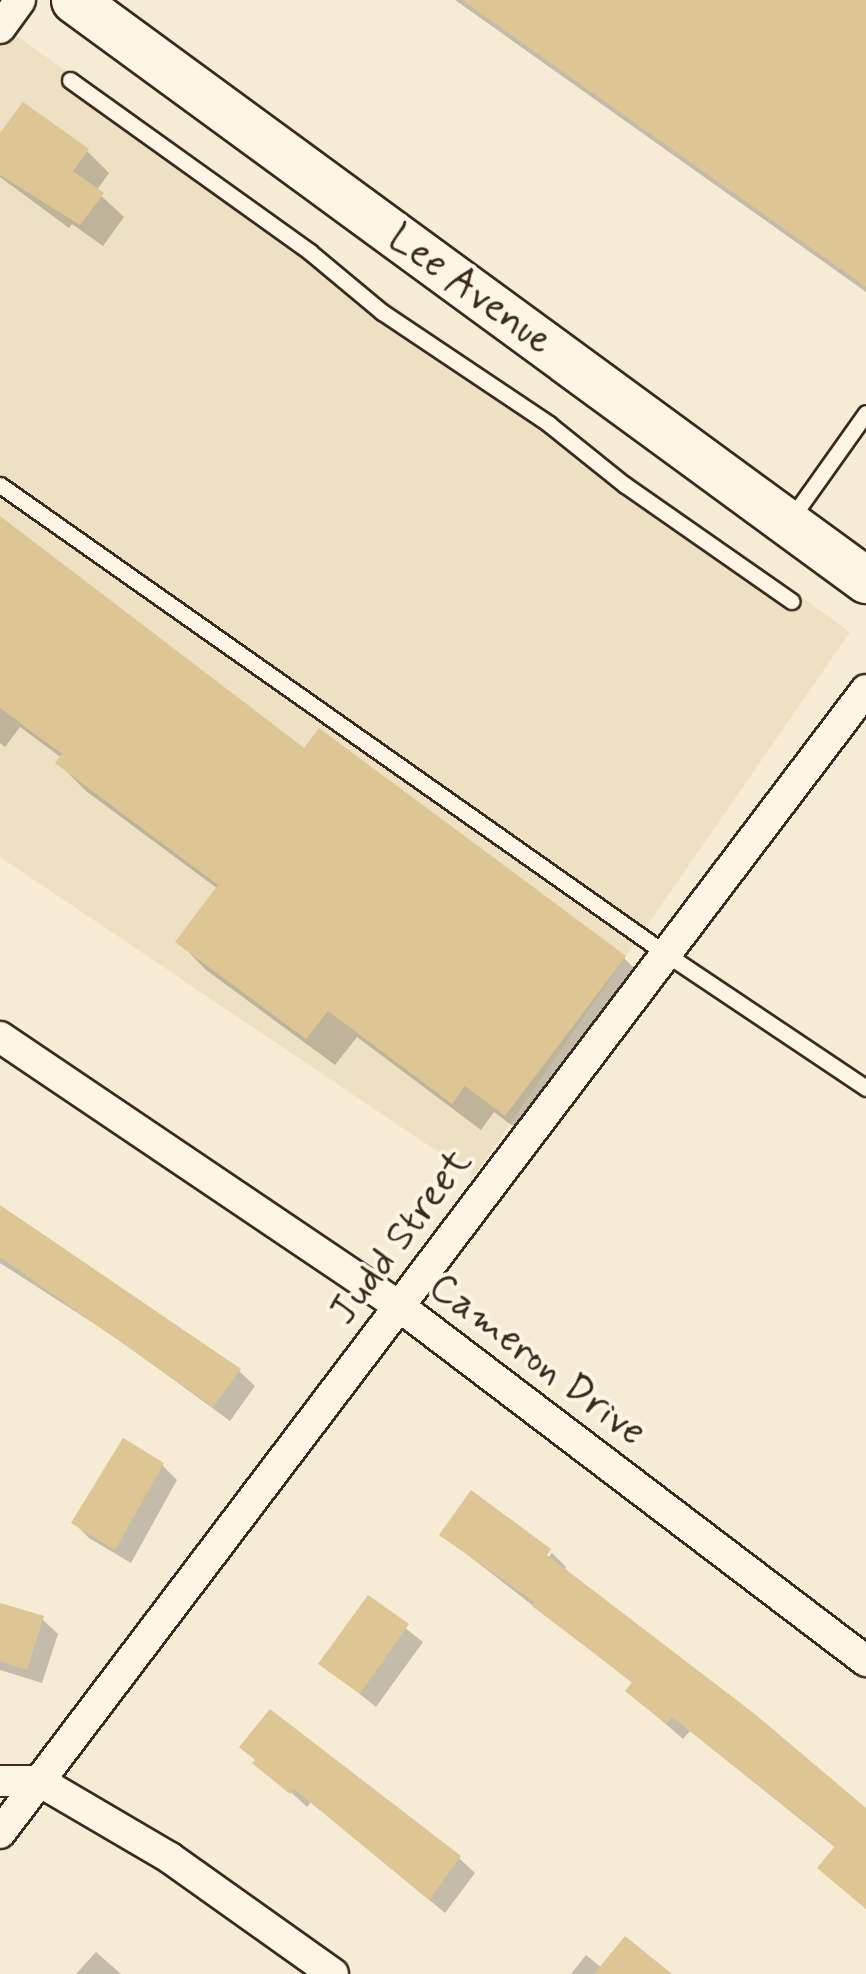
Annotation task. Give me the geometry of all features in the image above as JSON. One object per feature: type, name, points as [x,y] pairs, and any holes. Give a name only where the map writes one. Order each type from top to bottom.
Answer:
[{"type":"street","points":[[0,28],[20,0]]},
{"type":"street","name":"Lee Avenue","points":[[74,0],[788,523],[863,573]]},
{"type":"street","name":"Judd Street","points":[[0,1833],[866,690]]},
{"type":"street","name":"Cameron Drive","points":[[0,1037],[399,1306],[866,1661]]},
{"type":"street","points":[[0,1780],[39,1781],[170,1858],[332,1974]]},
{"type":"lane","points":[[70,80],[310,252],[382,312],[550,424],[625,485],[791,601]]},
{"type":"lane","points":[[788,523],[866,414]]},
{"type":"lane","points":[[0,485],[666,954],[866,1088]]},
{"type":"shaded area","points":[[0,24],[850,632],[474,1176],[0,857]]},
{"type":"building","points":[[462,0],[866,0],[866,287]]},
{"type":"building","points":[[23,102],[89,149],[73,171],[104,193],[80,225],[0,175],[0,133]]},
{"type":"building","points":[[0,516],[304,748],[319,728],[626,956],[505,1116],[465,1086],[452,1104],[328,1011],[306,1039],[175,942],[218,885],[55,763],[62,754],[0,708]]},
{"type":"building","points":[[0,1205],[241,1369],[213,1407],[0,1257]]},
{"type":"building","points":[[123,1438],[164,1463],[115,1550],[71,1523]]},
{"type":"building","points":[[471,1490],[551,1549],[547,1555],[756,1715],[866,1808],[866,1909],[817,1868],[835,1846],[672,1717],[666,1724],[625,1691],[632,1682],[532,1606],[535,1602],[439,1535]]},
{"type":"building","points":[[368,1595],[409,1624],[360,1694],[318,1664]]},
{"type":"building","points":[[0,1603],[44,1616],[27,1670],[0,1661]]},
{"type":"building","points":[[270,1709],[461,1856],[429,1900],[294,1789],[290,1794],[252,1763],[255,1760],[239,1747]]},
{"type":"building","points":[[625,1936],[672,1974],[594,1974]]}]
